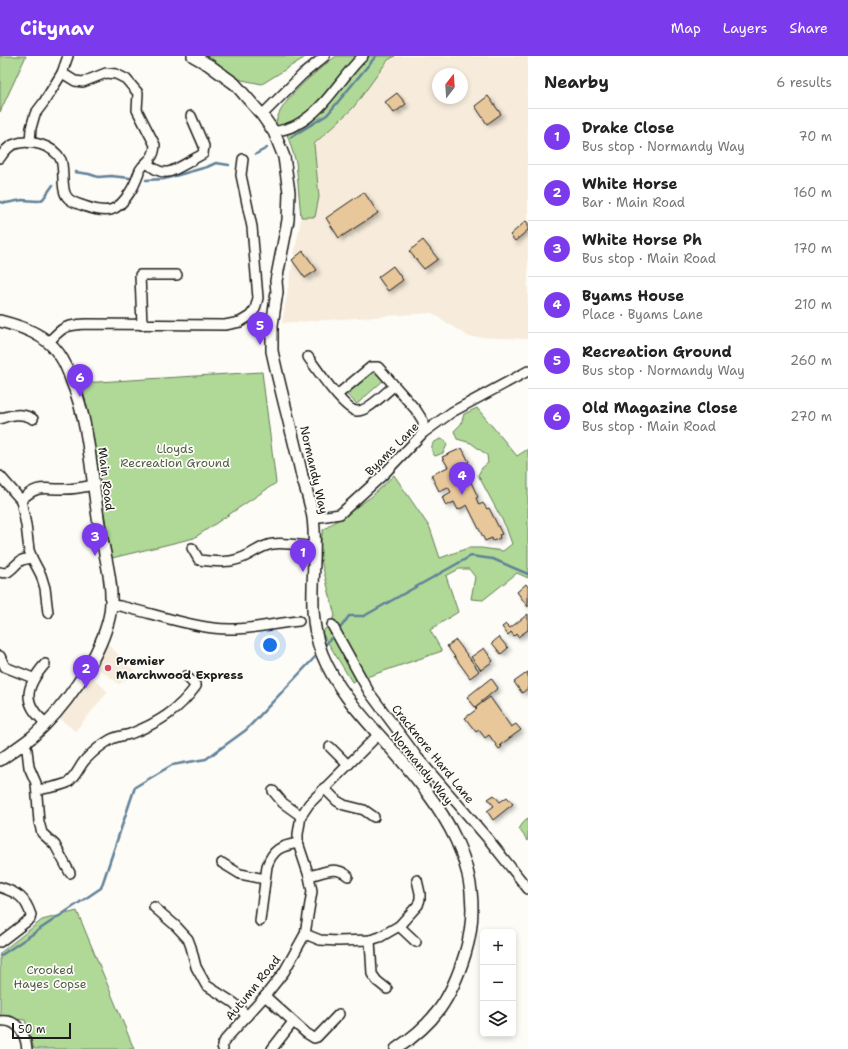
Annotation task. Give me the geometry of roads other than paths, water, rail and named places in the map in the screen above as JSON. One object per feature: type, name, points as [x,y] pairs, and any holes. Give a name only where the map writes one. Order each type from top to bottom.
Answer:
[{"type":"street","points":[[30,142],[31,128],[35,114],[62,73],[68,56]]},
{"type":"street","name":"Normandy Way","points":[[193,56],[209,65],[235,84],[262,115],[274,132],[284,158],[289,192],[288,220],[276,281],[277,292],[272,325],[272,351],[313,518],[314,547],[312,609],[319,645],[328,667],[355,708],[426,791],[453,831],[465,862],[471,899],[470,935],[460,970],[451,991],[432,1020],[416,1035],[396,1049]]},
{"type":"street","points":[[262,115],[302,75],[326,56]]},
{"type":"street","points":[[274,132],[295,126],[317,110],[355,64],[364,56]]},
{"type":"street","points":[[0,158],[7,148],[16,143],[30,142],[44,145],[60,158],[63,167],[64,191],[68,198],[93,209],[106,211],[125,201],[134,187],[141,170],[154,151],[154,145],[137,110],[138,93],[126,79],[116,74],[106,73],[83,82],[75,81],[62,73]]},
{"type":"street","points":[[147,163],[160,172],[168,172],[203,154],[204,146],[191,116]]},
{"type":"street","points":[[48,342],[63,328],[74,325],[225,325],[240,322],[253,313],[257,304],[258,292],[252,227],[241,182],[243,159]]},
{"type":"street","points":[[142,324],[140,275],[177,276]]},
{"type":"street","name":"Main Road","points":[[0,320],[29,330],[41,336],[60,355],[69,373],[78,398],[87,433],[101,537],[111,590],[109,620],[106,630],[88,667],[70,694],[46,723],[0,760]]},
{"type":"street","points":[[308,357],[337,395],[350,409],[357,411],[365,409],[394,386]]},
{"type":"street","points":[[337,395],[372,367],[378,367],[419,416],[422,421],[423,434]]},
{"type":"street","name":"Byams Lane","points":[[313,518],[340,514],[383,475],[423,434],[452,412],[528,371]]},
{"type":"street","points":[[0,419],[6,416],[26,415],[33,419]]},
{"type":"street","points":[[0,476],[21,500],[29,550],[42,575],[48,613]]},
{"type":"street","points":[[21,500],[28,493],[37,489],[63,489],[94,485]]},
{"type":"street","points":[[192,548],[199,560],[220,562],[232,561],[247,556],[258,548],[272,544],[314,547]]},
{"type":"street","points":[[0,572],[9,572],[14,566],[23,560],[32,558]]},
{"type":"street","points":[[111,605],[125,607],[214,629],[248,628],[298,621]]},
{"type":"street","name":"Cracknore Hard Lane","points":[[332,625],[369,692],[418,758],[489,840],[528,889]]},
{"type":"street","points":[[0,656],[5,667],[33,678]]},
{"type":"street","points":[[45,664],[33,678],[29,690],[29,699],[36,715],[46,723]]},
{"type":"street","points":[[37,790],[68,782],[76,774],[85,760],[111,739],[144,729],[160,721],[174,711],[196,686],[186,676]]},
{"type":"street","name":"Autumn Road","points":[[222,1049],[225,1040],[265,996],[284,972],[305,934],[312,891],[309,876],[298,843],[301,816],[309,804],[324,788],[378,735]]},
{"type":"street","points":[[23,743],[27,750],[29,767],[36,783],[39,822],[42,833],[56,845],[70,873]]},
{"type":"street","points":[[330,747],[348,765]]},
{"type":"street","points":[[324,788],[337,801],[344,805],[364,810],[374,817]]},
{"type":"street","points":[[273,791],[283,803],[301,816]]},
{"type":"street","points":[[260,921],[268,862],[275,852],[281,847],[298,843]]},
{"type":"street","points":[[222,863],[240,874],[265,879]]},
{"type":"street","points":[[309,876],[337,869],[343,871],[348,876]]},
{"type":"street","points":[[305,934],[320,940],[338,941],[370,940],[380,937],[399,926],[418,905],[420,893],[417,880]]},
{"type":"street","points":[[0,887],[17,894],[24,899],[31,916],[30,919],[0,942]]},
{"type":"street","points":[[154,907],[176,926],[188,939],[196,967],[206,985],[234,1003],[247,1016]]},
{"type":"street","points":[[399,926],[416,942]]},
{"type":"street","points":[[370,940],[372,974],[377,981],[387,989]]},
{"type":"street","points":[[265,996],[310,1037],[314,1038],[317,1037],[339,1014]]},
{"type":"street","points":[[0,1021],[7,1020],[19,1027],[27,1049]]},
{"type":"street","points":[[272,1049],[293,1022]]},
{"type":"waterway","points":[[291,137],[327,115],[376,56]]},
{"type":"waterway","points":[[256,154],[267,148]]},
{"type":"waterway","points":[[146,180],[164,179],[216,163],[229,165]]},
{"type":"waterway","points":[[75,172],[98,177],[111,176],[130,178]]},
{"type":"waterway","points":[[0,202],[6,203],[22,200],[38,201],[43,199],[53,185]]},
{"type":"waterway","points":[[341,627],[349,616],[364,616],[471,556],[493,559],[528,574]]},
{"type":"waterway","points":[[326,644],[331,638]]},
{"type":"waterway","points":[[0,956],[101,888],[135,787],[172,765],[206,759],[246,730],[316,656]]},
{"type":"place","name":"Recreation Ground","points":[[260,345]]},
{"type":"place","name":"Old Magazine Close","points":[[80,397]]},
{"type":"place","name":"Byams House","points":[[462,495]]},
{"type":"place","name":"White Horse Ph","points":[[95,556]]},
{"type":"place","name":"Drake Close","points":[[303,572]]},
{"type":"place","name":"Premier Marchwood Express","points":[[108,668]]},
{"type":"place","name":"White Horse","points":[[86,688]]},
{"type":"park label","name":"Lloyds Recreation Ground","points":[[175,456]]},
{"type":"park label","name":"Crooked Hayes Copse","points":[[50,977]]}]
